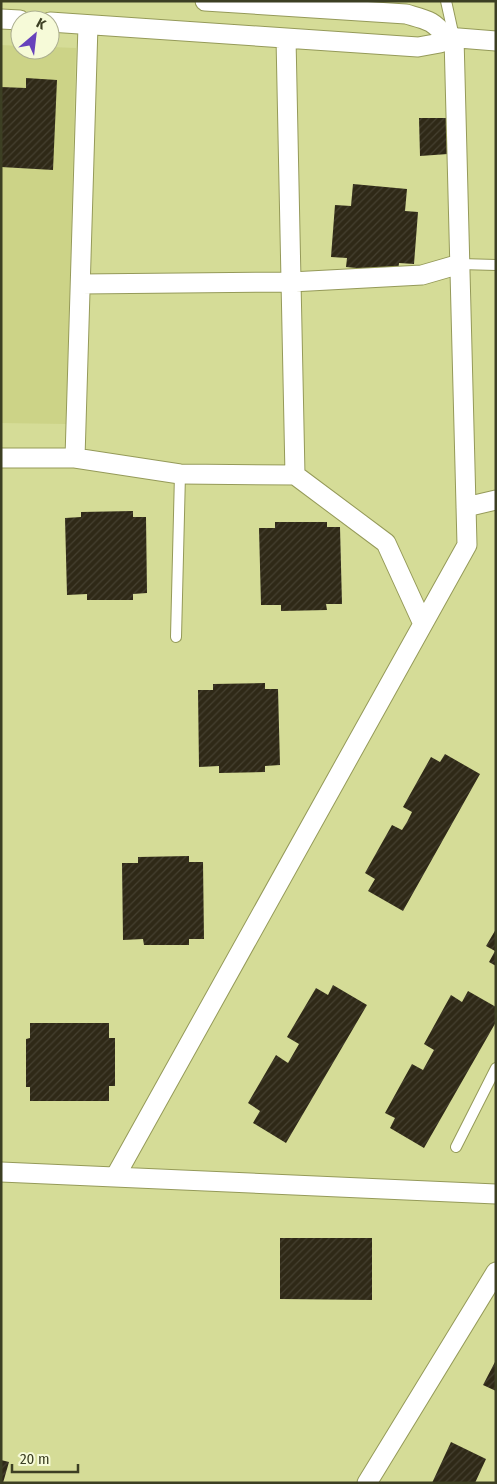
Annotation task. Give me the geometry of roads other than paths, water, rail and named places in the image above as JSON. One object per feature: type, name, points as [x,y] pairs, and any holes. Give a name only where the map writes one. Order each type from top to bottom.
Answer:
[{"type":"street","points":[[205,1],[280,4],[406,14],[429,20],[450,37],[496,41]]},
{"type":"street","points":[[60,23],[418,47],[440,43],[450,37]]},
{"type":"street","points":[[75,458],[88,25]]},
{"type":"street","points":[[115,1177],[466,545],[460,264],[450,37]]},
{"type":"street","points":[[286,38],[295,475]]},
{"type":"street","points":[[81,284],[291,282],[422,275],[460,264]]},
{"type":"street","points":[[1,458],[75,458],[180,474],[295,475],[386,543],[423,624]]},
{"type":"street","points":[[466,507],[496,500]]},
{"type":"street","points":[[1,1172],[496,1194]]},
{"type":"street","points":[[367,1483],[496,1272]]},
{"type":"lane","points":[[446,1],[450,37]]},
{"type":"lane","points":[[460,264],[496,265]]},
{"type":"lane","points":[[176,637],[180,474]]},
{"type":"lane","points":[[456,1147],[496,1068]]}]
